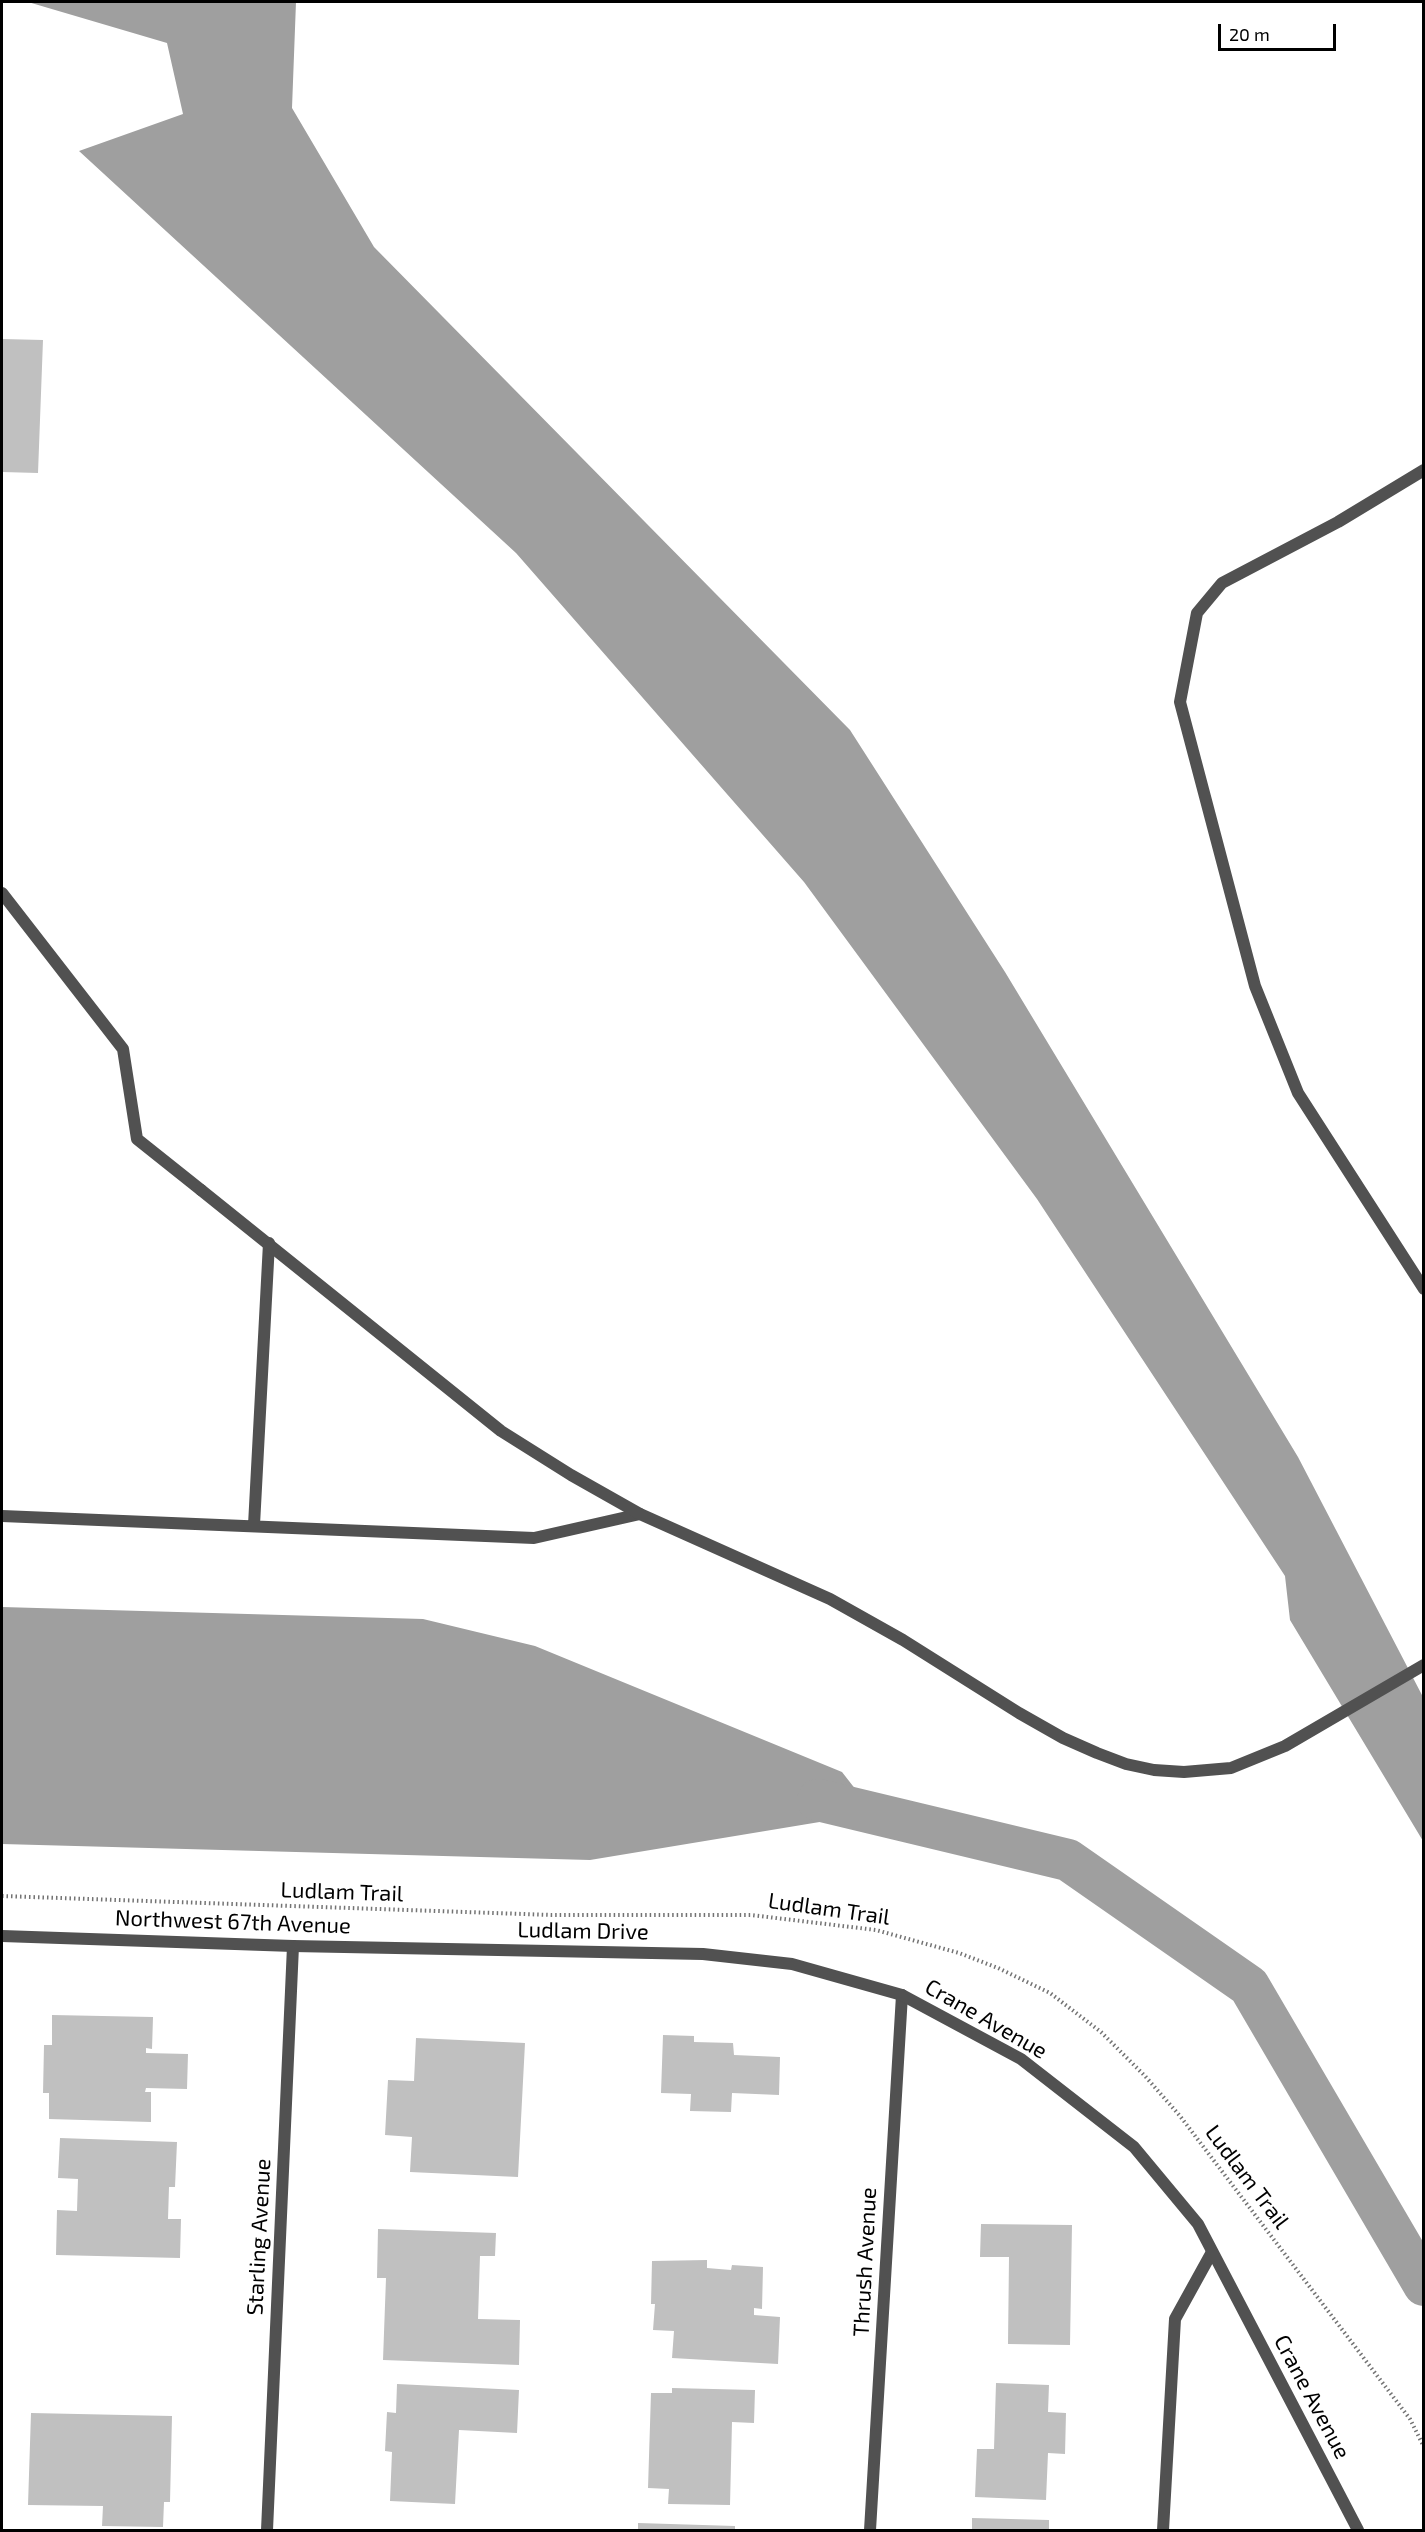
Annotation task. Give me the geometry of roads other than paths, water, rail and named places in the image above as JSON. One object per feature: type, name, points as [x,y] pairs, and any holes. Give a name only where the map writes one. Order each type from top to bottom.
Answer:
[{"type":"street","points":[[1424,470],[1338,522],[1222,583],[1197,614],[1180,702],[1255,986],[1298,1093],[1424,1289]]},
{"type":"street","points":[[2,893],[123,1049],[137,1140],[269,1243],[501,1431],[571,1475],[640,1514],[830,1599],[903,1640],[1045,1728],[1080,1746],[1126,1764],[1154,1770],[1185,1772],[1231,1768],[1264,1757],[1424,1665]]},
{"type":"street","points":[[254,1525],[269,1243]]},
{"type":"street","points":[[2,1516],[534,1538],[640,1514]]},
{"type":"street","name":"Northwest 67th Avenue","points":[[2,1936],[463,1949]]},
{"type":"street","name":"Starling Avenue","points":[[267,2530],[293,1946]]},
{"type":"street","name":"Ludlam Drive","points":[[463,1949],[703,1954]]},
{"type":"street","name":"Crane Avenue","points":[[703,1954],[792,1964],[902,1995],[1022,2059],[1134,2147],[1198,2224],[1358,2530]]},
{"type":"street","name":"Thrush Avenue","points":[[870,2530],[902,1995]]},
{"type":"street","points":[[1163,2530],[1175,2319],[1212,2252]]},
{"type":"waterway","points":[[818,1800],[1068,1860],[1249,1986],[1424,2285]]}]
